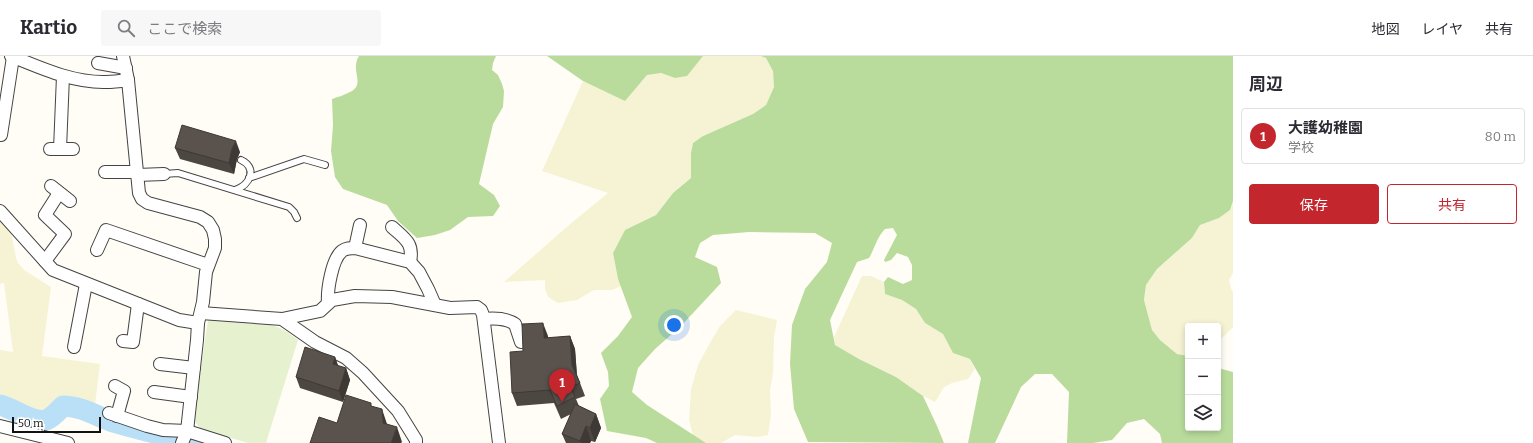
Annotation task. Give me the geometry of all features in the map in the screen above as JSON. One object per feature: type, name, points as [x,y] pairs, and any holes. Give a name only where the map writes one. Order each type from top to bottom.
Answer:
[{"type":"street","points":[[4,135],[12,56],[63,76],[106,82],[128,80]]},
{"type":"street","points":[[98,63],[125,62],[138,192],[142,199],[148,203],[200,217],[208,222],[213,230],[215,248],[208,265],[199,318],[191,397],[185,436]]},
{"type":"street","points":[[63,76],[55,149],[73,149]]},
{"type":"street","points":[[105,172],[164,174]]},
{"type":"street","points":[[44,261],[65,234],[44,215],[55,189],[70,201]]},
{"type":"street","points":[[0,211],[53,270],[179,320],[199,318],[282,319],[320,311],[328,303],[340,298],[355,296],[392,297],[450,308],[477,307],[481,310],[484,319],[499,443]]},
{"type":"street","points":[[355,248],[360,224]]},
{"type":"street","points":[[392,228],[410,244],[412,250],[410,262]]},
{"type":"street","points":[[97,250],[106,230],[208,265]]},
{"type":"street","points":[[328,303],[328,291],[331,275],[338,256],[342,251],[348,248],[355,248],[410,262],[419,272],[435,305]]},
{"type":"street","points":[[80,340],[86,284]]},
{"type":"street","points":[[123,342],[133,342],[138,304]]},
{"type":"street","points":[[484,319],[494,318],[512,321],[516,324],[521,342]]},
{"type":"street","points":[[282,319],[315,342],[346,358],[363,373],[398,411],[416,440],[416,443]]},
{"type":"street","points":[[160,364],[194,368]]},
{"type":"street","points":[[115,386],[124,391],[113,415],[185,436],[225,443]]},
{"type":"street","points":[[154,392],[191,397]]},
{"type":"street","points":[[0,426],[68,443]]},
{"type":"lane","points":[[249,178],[304,159],[324,165]]},
{"type":"lane","points":[[235,190],[243,187],[249,178],[250,170],[248,165],[246,162],[241,160]]},
{"type":"lane","points":[[164,174],[178,173],[289,207],[297,218]]},
{"type":"shaded area","points":[[703,56],[761,56],[766,58],[773,70],[774,87],[766,105],[753,114],[703,136],[693,143],[691,153],[691,178],[673,193],[656,215],[625,230],[613,253],[618,279],[621,286],[612,290],[594,290],[577,300],[558,303],[548,297],[545,289],[545,280],[504,282],[608,193],[542,171],[583,81],[625,100],[647,75],[661,73],[675,78],[695,65]]},
{"type":"shaded area","points":[[1233,201],[1233,273],[1229,280],[1233,292],[1233,327],[1221,339],[1221,323],[1185,323],[1185,355],[1177,354],[1160,340],[1152,330],[1144,300],[1146,285],[1157,269],[1192,238],[1200,225],[1219,218],[1230,210]]},
{"type":"shaded area","points":[[0,219],[11,231],[18,263],[24,270],[51,287],[42,356],[100,364],[95,405],[77,398],[64,398],[43,412],[36,412],[11,400],[0,398],[0,350],[13,352],[4,283],[0,284]]},
{"type":"shaded area","points":[[862,276],[871,276],[884,282],[885,294],[902,300],[916,309],[925,323],[943,334],[953,353],[970,359],[975,369],[968,379],[952,383],[944,387],[935,402],[923,396],[896,377],[859,359],[835,345],[834,337]]},
{"type":"shaded area","points":[[736,310],[777,320],[774,337],[773,372],[770,391],[771,415],[768,435],[758,437],[735,435],[721,443],[706,443],[693,435],[689,420],[691,389],[698,365],[711,341],[720,326]]},
{"type":"green space","points":[[359,56],[496,56],[492,70],[498,75],[502,84],[504,91],[503,107],[493,124],[479,184],[494,195],[500,206],[493,216],[468,217],[450,230],[435,235],[417,238],[398,221],[387,205],[343,189],[335,177],[331,151],[333,125],[332,99],[348,93],[356,88],[358,80],[356,66]]},
{"type":"green space","points":[[547,56],[703,56],[687,76],[675,78],[661,73],[647,75],[625,101],[583,81]]},
{"type":"green space","points":[[761,56],[1233,56],[1233,201],[1230,210],[1219,218],[1200,225],[1192,238],[1157,269],[1146,285],[1144,300],[1152,330],[1160,340],[1177,354],[1185,355],[1185,431],[1221,431],[1221,369],[1233,372],[1233,443],[1162,443],[1160,434],[1144,419],[1127,423],[1112,440],[1093,443],[1067,443],[1069,392],[1052,374],[1035,374],[1021,387],[995,443],[968,443],[981,378],[970,359],[953,353],[943,334],[925,323],[916,309],[902,300],[885,294],[884,282],[888,277],[903,284],[912,280],[912,265],[908,257],[897,253],[891,260],[885,262],[884,260],[897,235],[893,228],[885,229],[882,232],[869,258],[857,262],[830,320],[835,345],[859,359],[896,377],[923,396],[944,443],[808,442],[794,409],[790,364],[792,325],[805,289],[827,262],[832,243],[815,233],[749,232],[713,235],[700,243],[695,257],[717,267],[721,283],[680,327],[655,349],[638,368],[632,392],[647,405],[706,443],[657,443],[646,438],[607,431],[600,399],[609,386],[608,372],[601,353],[618,336],[632,317],[618,279],[613,253],[625,230],[656,215],[673,193],[691,178],[691,153],[693,143],[703,136],[753,114],[766,105],[774,87],[773,71],[766,58]]},
{"type":"green space","points":[[208,320],[246,322],[274,326],[282,329],[298,340],[266,443],[248,443],[201,429],[195,422],[194,414]]},
{"type":"building","points":[[182,125],[236,141],[232,148],[229,163],[175,148]]},
{"type":"building","points":[[543,323],[544,338],[570,336],[572,365],[580,383],[571,387],[575,397],[557,406],[550,390],[512,393],[510,352],[523,351],[522,324]]},
{"type":"building","points":[[305,347],[335,357],[333,364],[346,368],[339,391],[296,377]]},
{"type":"building","points":[[346,395],[371,403],[371,406],[382,409],[383,423],[397,427],[391,443],[310,443],[319,417],[337,423]]},
{"type":"building","points":[[575,404],[596,414],[590,428],[586,426],[580,441],[562,434]]},
{"type":"waterway","points":[[0,405],[29,418],[41,421],[51,418],[63,406],[70,406],[113,422],[194,443]]},
{"type":"place","name":"大護幼稚園","points":[[562,402]]}]
